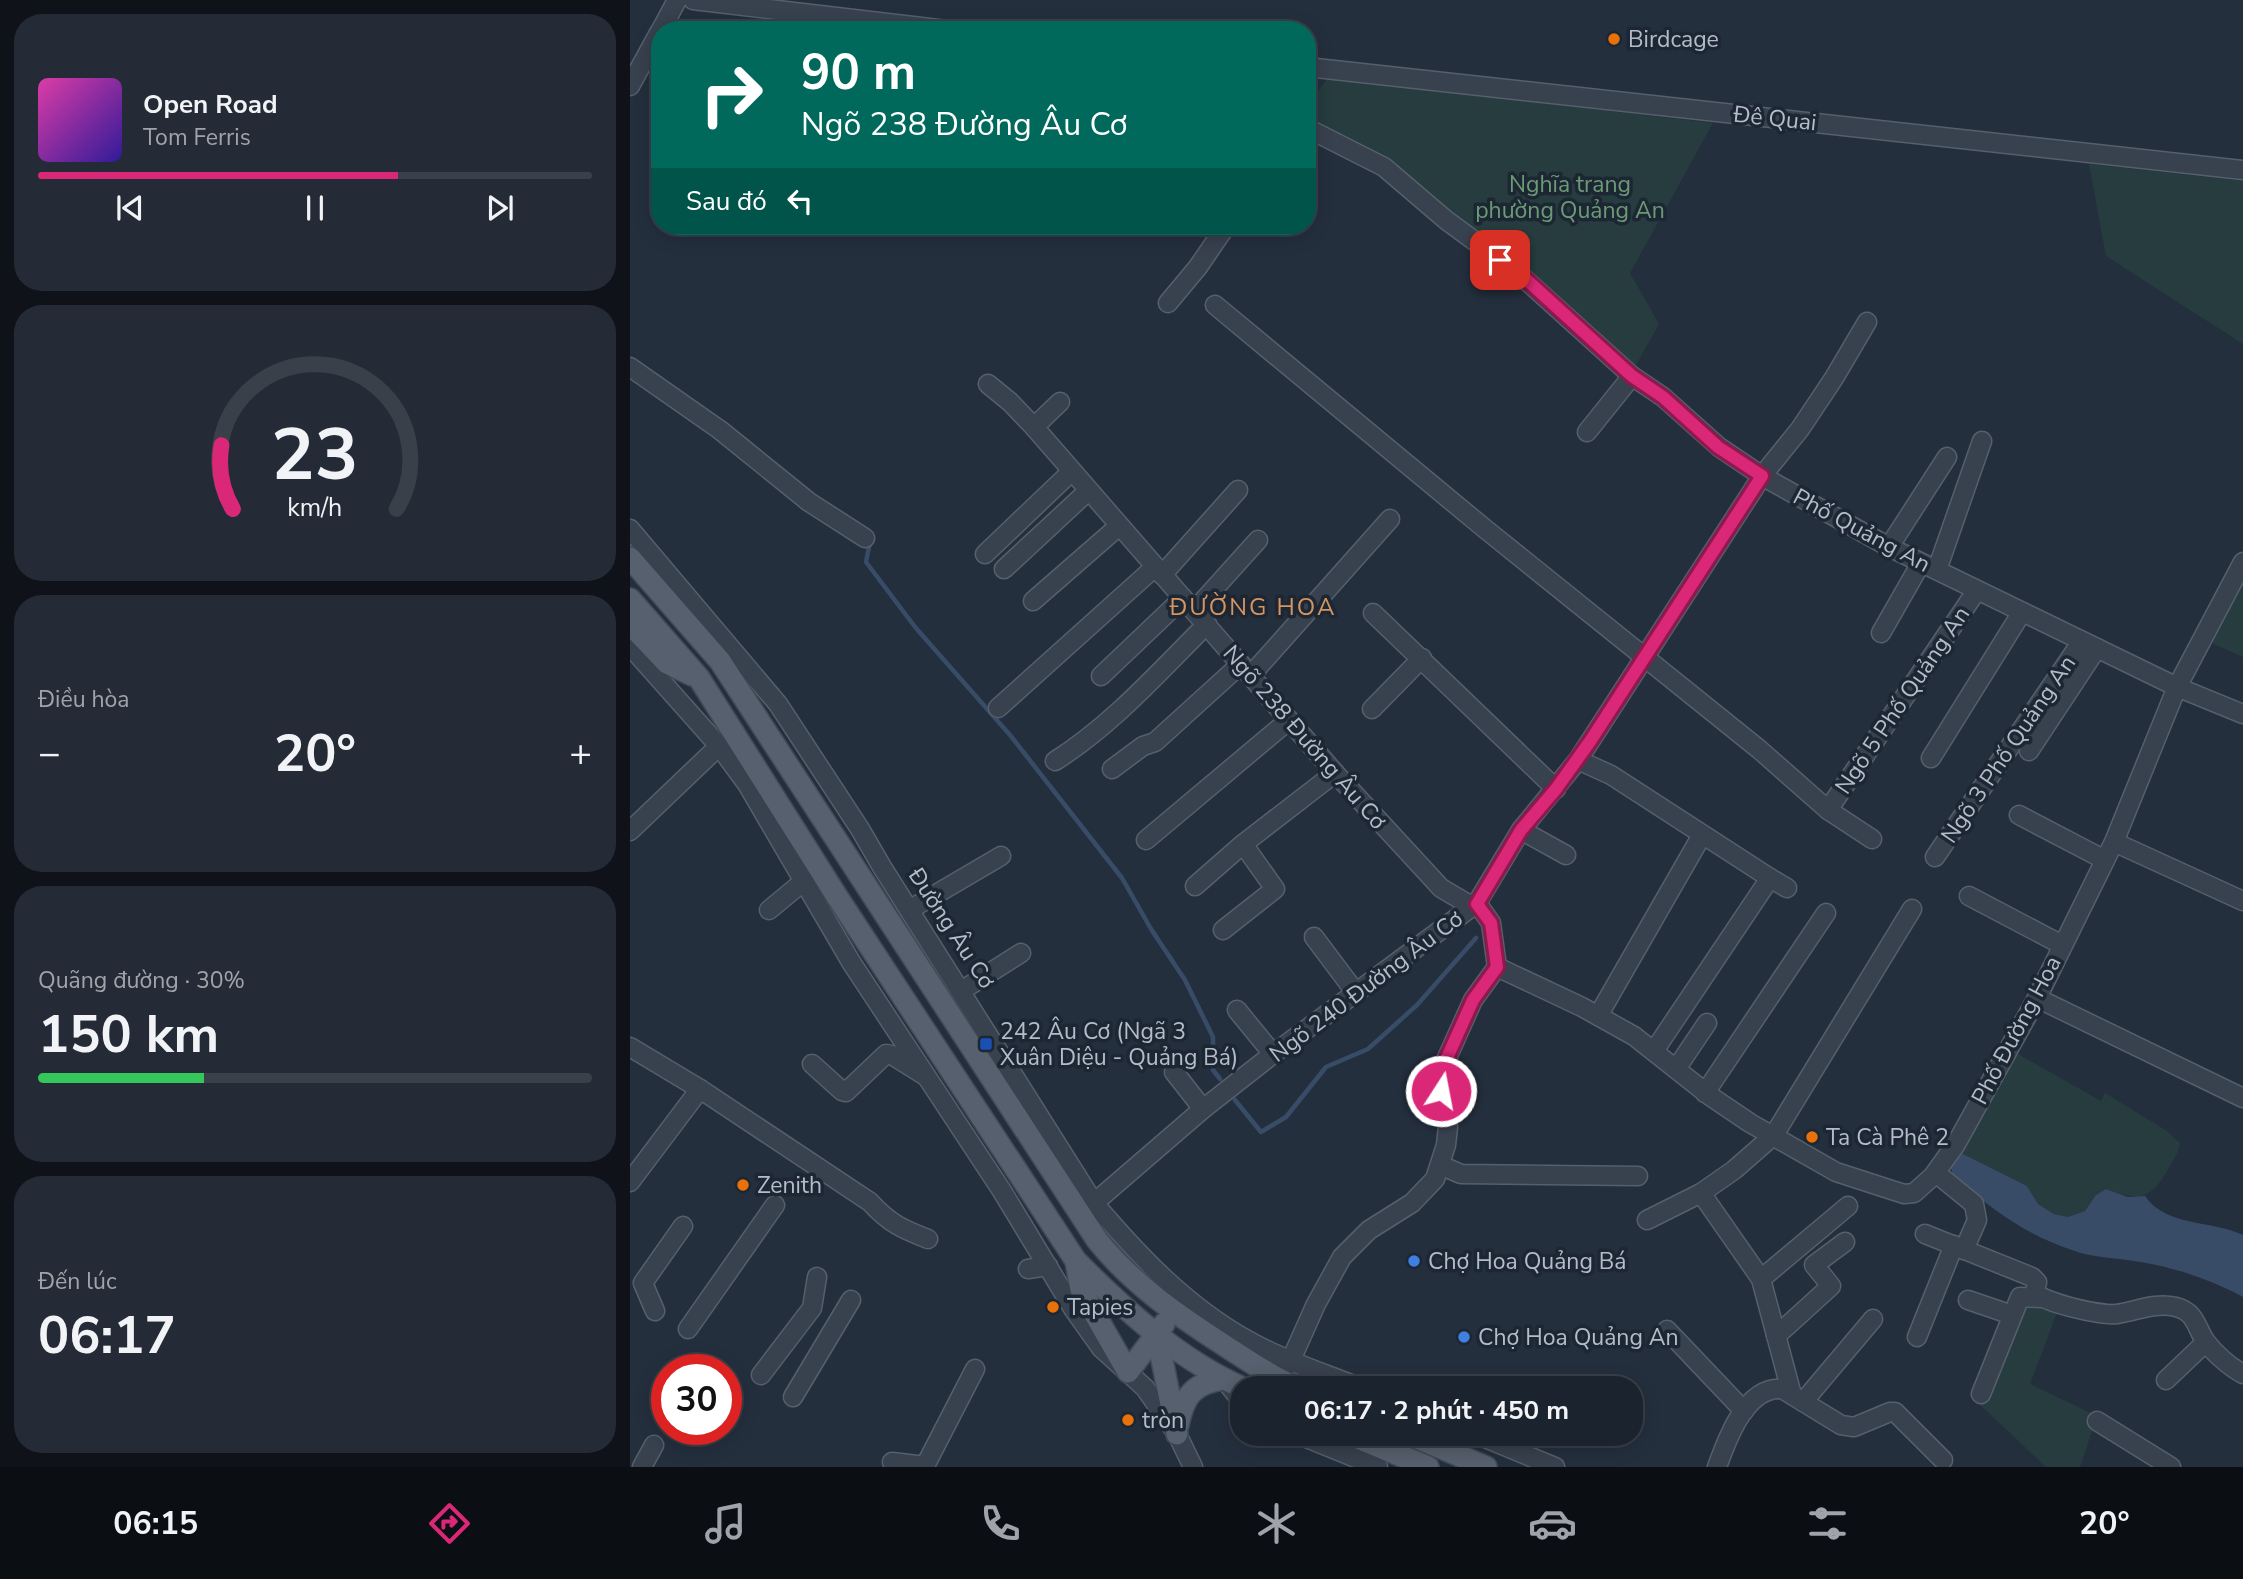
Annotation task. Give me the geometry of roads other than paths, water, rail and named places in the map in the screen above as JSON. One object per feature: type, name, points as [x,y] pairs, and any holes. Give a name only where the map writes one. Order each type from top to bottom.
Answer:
[{"type":"main road","points":[[630,558],[720,661],[1097,1240],[1131,1279],[1173,1311],[1271,1376]]},
{"type":"main road","points":[[630,599],[699,678],[836,895],[1076,1261],[1110,1295],[1157,1335],[1230,1382]]},
{"type":"main road","points":[[630,624],[667,663],[676,670],[699,678]]},
{"type":"main road","points":[[836,895],[862,879]]},
{"type":"main road","points":[[1076,1261],[1081,1290],[1128,1372],[1173,1311]]},
{"type":"main road","points":[[1157,1335],[1177,1434]]},
{"type":"main road","points":[[1177,1434],[1185,1399],[1203,1384],[1230,1384]]},
{"type":"main road","points":[[1377,1446],[1428,1467]]},
{"type":"main road","points":[[1437,1446],[1486,1467]]},
{"type":"street","points":[[665,21],[677,0]]},
{"type":"street","points":[[693,0],[871,21]]},
{"type":"street","points":[[632,78],[651,46]]},
{"type":"street","name":"Đê Quai","points":[[1316,68],[2243,170]]},
{"type":"street","name":"Phố Quảng An","points":[[1316,133],[1384,167],[1446,220],[1518,272],[1632,376],[1663,397],[1718,447],[1762,476],[1889,547],[2178,687],[2243,714]]},
{"type":"street","points":[[1168,303],[1220,235]]},
{"type":"street","points":[[1215,305],[1644,659],[1760,750],[1828,810],[1872,839]]},
{"type":"street","points":[[1278,1376],[1291,1360],[1320,1295],[1342,1257],[1370,1230],[1423,1194],[1435,1179],[1448,1128],[1441,1091],[1442,1069],[1473,1000],[1497,967],[1491,923],[1477,904],[1521,830],[1578,760],[1762,476],[1807,419],[1867,322]]},
{"type":"street","points":[[630,367],[720,430],[809,502],[865,538]]},
{"type":"street","points":[[1587,432],[1632,376]]},
{"type":"street","name":"Ngõ 238 Đường Âu Cơ","points":[[988,384],[1034,427],[1335,773],[1441,888],[1468,904],[1477,904]]},
{"type":"street","points":[[1034,427],[1060,402]]},
{"type":"street","points":[[1881,633],[1929,566],[1982,441]]},
{"type":"street","points":[[1889,547],[1947,457]]},
{"type":"street","points":[[985,554],[1071,472]]},
{"type":"street","points":[[998,708],[1158,571],[1238,490]]},
{"type":"street","points":[[1004,569],[1088,491]]},
{"type":"street","points":[[1112,769],[1143,746],[1155,742],[1246,670],[1390,519]]},
{"type":"street","points":[[1032,601],[1119,526]]},
{"type":"street","name":"Đường Âu Cơ","points":[[630,528],[778,704],[860,829],[1094,1203],[1130,1246],[1170,1284],[1214,1319],[1251,1342],[1331,1376]]},
{"type":"street","points":[[1055,761],[1079,745],[1160,673],[1195,611],[1258,540]]},
{"type":"street","name":"Phố Đường Hoa","points":[[1497,967],[1634,1036],[1705,1093],[1836,1172],[1904,1194],[1914,1193],[1936,1173],[1956,1144],[2037,998],[2114,842],[2178,687],[2243,562]]},
{"type":"street","name":"Ngõ 5 Phố Quảng An","points":[[1828,810],[1977,590]]},
{"type":"street","points":[[1101,676],[1195,611]]},
{"type":"street","points":[[1931,758],[2022,612]]},
{"type":"street","points":[[1373,613],[1556,789]]},
{"type":"street","points":[[2029,751],[2089,644]]},
{"type":"street","name":"Ngõ 3 Phố Quảng An","points":[[1935,857],[2089,644]]},
{"type":"street","points":[[630,646],[719,746],[747,784],[851,962],[927,1076],[1074,1310],[1101,1348],[1145,1388],[1177,1434],[1193,1467]]},
{"type":"street","points":[[1372,709],[1422,658]]},
{"type":"street","points":[[1146,840],[1289,720]]},
{"type":"street","points":[[630,831],[719,746]]},
{"type":"street","points":[[1578,760],[1611,775],[1787,888]]},
{"type":"street","points":[[1195,886],[1243,844],[1335,773]]},
{"type":"street","points":[[2019,815],[2105,860]]},
{"type":"street","points":[[1521,830],[1566,855]]},
{"type":"street","points":[[1598,1016],[1702,835]]},
{"type":"street","points":[[2114,842],[2243,901]]},
{"type":"street","points":[[1223,930],[1275,889],[1243,844]]},
{"type":"street","points":[[909,910],[1001,856]]},
{"type":"street","points":[[1654,1051],[1770,878]]},
{"type":"street","points":[[769,910],[804,881]]},
{"type":"street","points":[[1969,896],[2062,945]]},
{"type":"street","name":"Ngõ 240 Đường Âu Cơ","points":[[1094,1203],[1203,1109],[1273,1054],[1477,904]]},
{"type":"street","points":[[1647,1220],[1701,1193],[1734,1170],[1774,1135],[1912,909]]},
{"type":"street","points":[[1705,1093],[1826,913]]},
{"type":"street","points":[[1314,937],[1356,993]]},
{"type":"street","points":[[961,991],[1021,953]]},
{"type":"street","points":[[2037,998],[2243,1098]]},
{"type":"street","points":[[1237,1010],[1273,1054]]},
{"type":"street","points":[[1676,1069],[1707,1023]]},
{"type":"street","points":[[630,1046],[870,1202],[886,1220],[928,1239]]},
{"type":"street","points":[[812,1064],[842,1091],[849,1089],[886,1054],[927,1076]]},
{"type":"street","points":[[1174,1072],[1203,1109]]},
{"type":"street","points":[[630,1182],[699,1089]]},
{"type":"street","points":[[1440,1165],[1461,1174],[1638,1176]]},
{"type":"street","points":[[1917,1337],[1959,1247],[1977,1220],[1974,1203],[1936,1173]]},
{"type":"street","points":[[1701,1193],[1761,1279],[1776,1336],[1798,1399]]},
{"type":"street","points":[[688,1329],[775,1205]]},
{"type":"street","points":[[1761,1279],[1848,1206]]},
{"type":"street","points":[[655,1311],[643,1283],[683,1226]]},
{"type":"street","points":[[1925,1234],[2032,1277],[2036,1282],[2035,1292],[2040,1298]]},
{"type":"street","points":[[1776,1336],[1831,1286],[1815,1265],[1845,1242]]},
{"type":"street","points":[[1028,1269],[1048,1266]]},
{"type":"street","points":[[761,1375],[812,1308],[817,1277]]},
{"type":"street","points":[[1981,1394],[2020,1297],[2040,1298],[2115,1315],[2148,1306],[2177,1307],[2195,1318],[2206,1342],[2233,1369],[2243,1374]]},
{"type":"street","points":[[793,1397],[851,1300]]},
{"type":"street","points":[[1968,1300],[2012,1315]]},
{"type":"street","points":[[1798,1399],[1873,1319]]},
{"type":"street","points":[[1667,1330],[1744,1411]]},
{"type":"street","points":[[2166,1380],[2206,1342]]},
{"type":"street","points":[[892,1462],[925,1466],[975,1369]]},
{"type":"street","points":[[1717,1467],[1726,1443],[1744,1411],[1755,1399],[1772,1388],[1782,1389],[1827,1419],[1841,1425],[1854,1427],[1895,1412],[1943,1461]]},
{"type":"street","points":[[2097,1421],[2171,1467]]},
{"type":"street","points":[[642,1467],[654,1445]]},
{"type":"street","points":[[1326,1446],[1378,1467]]},
{"type":"street","points":[[1504,1446],[1555,1467]]},
{"type":"water","points":[[1959,1152],[2027,1186],[2038,1204],[2054,1214],[2068,1217],[2085,1211],[2096,1195],[2106,1189],[2128,1197],[2145,1196],[2154,1206],[2177,1218],[2243,1235],[2243,1297],[2180,1271],[2080,1253],[2038,1236],[1995,1210],[1953,1177],[1951,1167]]},
{"type":"waterway","points":[[870,542],[866,562],[915,627],[1010,735],[1122,878],[1151,929],[1185,980],[1213,1037],[1213,1070],[1220,1079]]},
{"type":"waterway","points":[[1235,1100],[1261,1132],[1286,1117],[1326,1067],[1368,1049],[1417,1005],[1476,938]]},
{"type":"place","name":"Birdcage","points":[[1614,39]]},
{"type":"place","name":"242 Âu Cơ (Ngã 3 Xuân Diệu - Quảng Bá)","points":[[986,1044]]},
{"type":"place","name":"Ta Cà Phê 2","points":[[1812,1137]]},
{"type":"place","name":"Zenith","points":[[743,1185]]},
{"type":"place","name":"Chợ Hoa Quảng Bá","points":[[1414,1261]]},
{"type":"place","name":"Tapies","points":[[1053,1307]]},
{"type":"place","name":"Chợ Hoa Quảng An","points":[[1464,1337]]},
{"type":"place","name":"tròn","points":[[1128,1420]]},
{"type":"district","name":"ĐƯỜNG HOA","points":[[1253,607]]},
{"type":"park label","name":"Nghĩa trang phường Quảng An","points":[[1570,197]]}]
